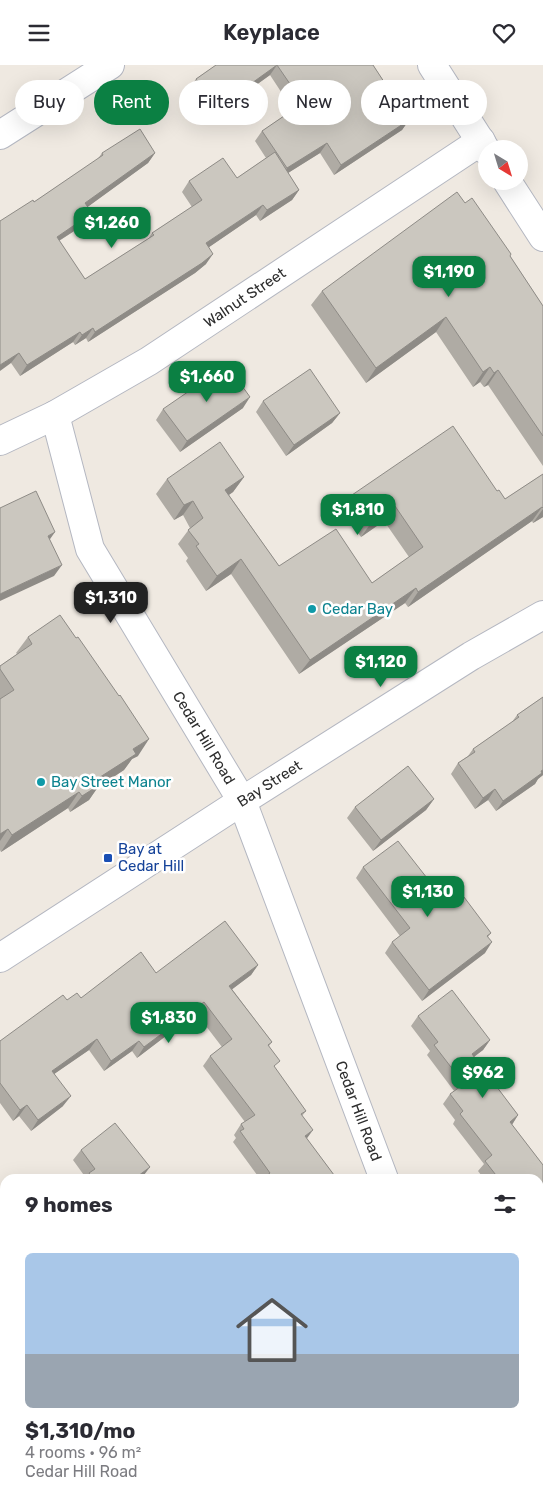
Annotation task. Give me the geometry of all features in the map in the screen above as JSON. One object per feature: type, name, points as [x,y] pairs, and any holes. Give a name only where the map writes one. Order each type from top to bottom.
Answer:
[{"type":"street","points":[[0,135],[110,65]]},
{"type":"street","points":[[432,65],[479,140]]},
{"type":"street","name":"Walnut Street","points":[[0,441],[56,415],[149,361],[478,149]]},
{"type":"street","points":[[513,190],[543,237]]},
{"type":"street","name":"Cedar Hill Road","points":[[56,415],[90,549],[242,801],[382,1174]]},
{"type":"street","name":"Bay Street","points":[[0,958],[242,801],[471,656],[543,615]]},
{"type":"building","points":[[216,65],[277,65],[256,80],[196,79]]},
{"type":"building","points":[[277,65],[373,65],[383,80],[361,80],[361,125],[401,125],[341,165],[327,143],[287,168],[262,131],[278,120],[278,125],[351,125],[351,80],[287,80]]},
{"type":"building","points":[[140,129],[155,153],[85,203],[92,213],[57,237],[85,279],[154,235],[152,233],[202,200],[189,181],[223,158],[237,178],[275,152],[299,190],[267,210],[263,205],[206,243],[213,254],[202,263],[95,332],[93,328],[82,335],[80,332],[27,365],[19,353],[0,365],[0,221],[33,200],[34,202],[103,155],[102,153]]},
{"type":"building","points":[[457,192],[465,203],[472,198],[511,254],[510,256],[543,306],[543,436],[498,370],[494,373],[490,367],[483,372],[446,317],[376,368],[322,291]]},
{"type":"building","points":[[227,365],[250,397],[187,441],[163,409]]},
{"type":"building","points":[[310,369],[340,413],[294,445],[263,401]]},
{"type":"building","points":[[453,426],[497,491],[499,490],[505,499],[543,474],[543,508],[418,592],[416,588],[310,660],[241,559],[217,576],[196,546],[199,544],[188,530],[203,518],[193,501],[184,505],[167,479],[220,442],[244,477],[225,490],[279,566],[336,529],[372,583],[423,547],[395,506],[371,523],[352,495]]},
{"type":"building","points":[[36,491],[55,532],[48,536],[62,565],[0,594],[0,508]]},
{"type":"building","points":[[60,615],[120,695],[149,739],[133,749],[136,754],[97,779],[101,784],[82,796],[79,792],[12,835],[8,829],[0,834],[0,699],[14,690],[0,669],[0,666],[32,644],[28,637]]},
{"type":"building","points":[[543,697],[542,773],[503,801],[495,789],[483,798],[458,763],[475,752],[473,749],[519,717],[517,715]]},
{"type":"building","points":[[408,766],[434,799],[381,840],[355,807]]},
{"type":"building","points":[[398,841],[445,901],[455,894],[460,900],[464,897],[491,933],[487,936],[492,942],[429,990],[392,942],[410,928],[363,867]]},
{"type":"building","points":[[225,921],[258,965],[229,986],[272,1042],[268,1045],[280,1061],[274,1066],[306,1111],[301,1114],[313,1130],[305,1136],[333,1174],[269,1174],[270,1173],[240,1131],[244,1129],[241,1124],[255,1115],[210,1056],[232,1039],[204,1002],[144,1047],[139,1041],[111,1061],[97,1039],[52,1071],[71,1096],[38,1120],[27,1105],[20,1110],[0,1083],[0,1041],[63,995],[67,1000],[77,993],[81,998],[141,952],[156,973]]},
{"type":"building","points":[[452,990],[490,1040],[472,1054],[518,1115],[510,1122],[543,1165],[543,1174],[495,1174],[485,1161],[492,1155],[460,1114],[463,1111],[450,1094],[464,1084],[434,1045],[438,1042],[418,1016]]},
{"type":"building","points":[[115,1123],[150,1167],[141,1174],[90,1174],[95,1169],[81,1150]]},
{"type":"place","name":"Cedar Bay","points":[[312,609]]},
{"type":"place","name":"Bay Street Manor","points":[[41,782]]},
{"type":"place","name":"Bay at Cedar Hill","points":[[108,858]]}]
